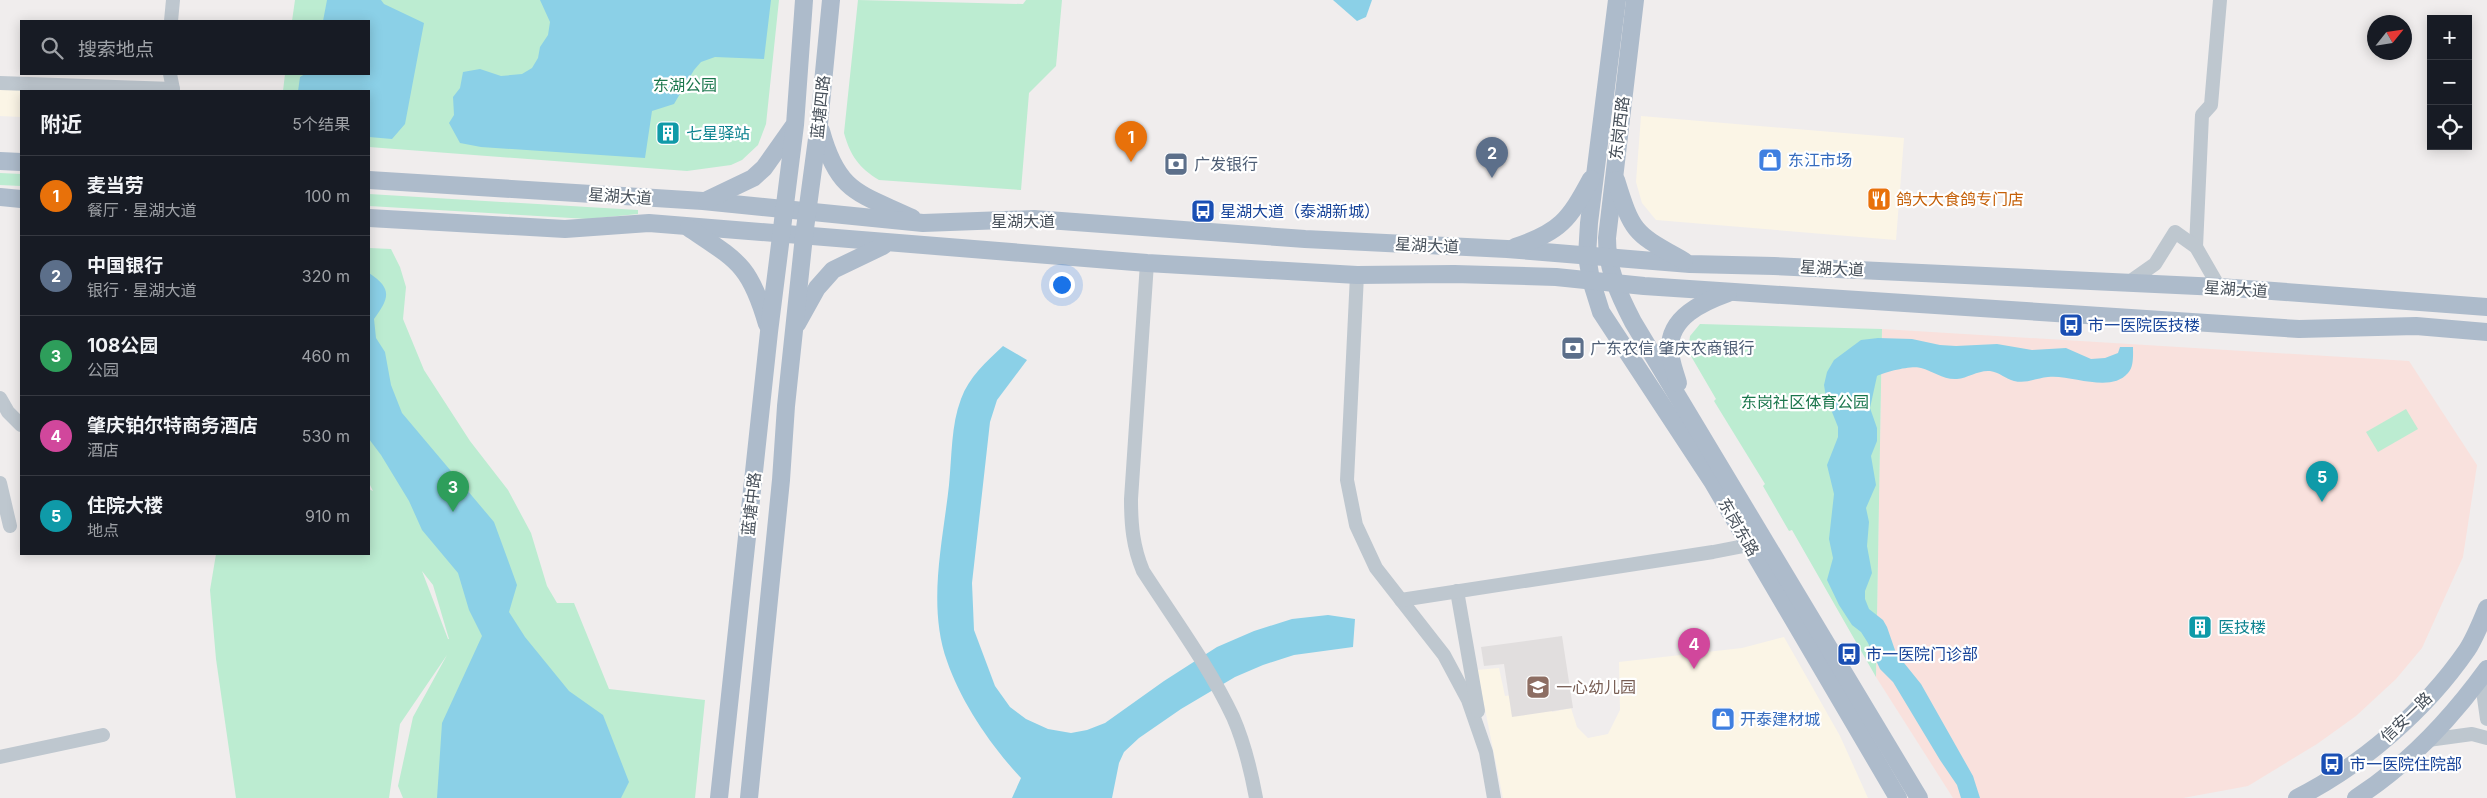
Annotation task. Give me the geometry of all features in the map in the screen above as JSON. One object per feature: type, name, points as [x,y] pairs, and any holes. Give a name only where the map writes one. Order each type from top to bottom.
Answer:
[{"type":"main road","name":"蓝塘四路","points":[[784,210],[795,125],[804,0]]},
{"type":"main road","name":"蓝塘四路","points":[[807,214],[819,124],[831,0]]},
{"type":"main road","name":"东岗西路","points":[[1607,257],[1614,172],[1609,141],[1617,0]]},
{"type":"main road","name":"东岗西路","points":[[1586,256],[1596,171],[1609,141],[1635,0]]},
{"type":"main road","points":[[819,124],[834,167],[851,189],[923,224]]},
{"type":"main road","points":[[703,201],[732,190],[753,178],[764,168],[795,125]]},
{"type":"main road","points":[[0,161],[20,162]]},
{"type":"main road","points":[[1507,250],[1542,237],[1559,227],[1575,209],[1596,171]]},
{"type":"main road","points":[[1614,172],[1626,212],[1637,231],[1644,238],[1690,264]]},
{"type":"main road","name":"星湖大道","points":[[370,180],[703,201],[807,214],[923,224],[1034,220],[1305,239],[1456,246],[1690,264],[1784,266],[2219,288],[2487,308]]},
{"type":"main road","points":[[0,197],[20,199]]},
{"type":"main road","points":[[649,223],[651,198]]},
{"type":"main road","name":"蓝塘中路","points":[[719,798],[769,332],[784,210]]},
{"type":"main road","name":"蓝塘中路","points":[[749,798],[794,329],[807,214]]},
{"type":"main road","name":"星湖大道","points":[[370,218],[566,229],[649,223],[1147,264],[1357,275],[1454,274],[1590,280],[1733,292],[2299,329],[2416,326],[2487,332]]},
{"type":"main road","points":[[687,226],[725,252],[742,267],[756,289],[769,332]]},
{"type":"main road","points":[[794,329],[817,288],[833,270],[859,255],[887,244]]},
{"type":"main road","points":[[1454,274],[1460,258],[1456,246]]},
{"type":"main road","name":"东岗东路","points":[[1586,256],[1590,280],[1602,312],[1712,481],[1756,541],[1919,798]]},
{"type":"main road","name":"东岗东路","points":[[1607,257],[1614,282],[1633,322],[1690,416],[1756,541],[1898,798]]},
{"type":"main road","points":[[1690,416],[1672,364],[1671,340],[1678,324],[1692,311],[1710,300],[1733,292]]},
{"type":"main road","points":[[2468,306],[2487,296]]},
{"type":"main road","points":[[2469,331],[2487,341]]},
{"type":"main road","points":[[753,479],[763,475],[774,476],[781,480]]},
{"type":"main road","name":"信安一路","points":[[2297,798],[2320,786],[2363,756],[2393,732],[2424,702],[2468,649],[2487,608]]},
{"type":"main road","name":"信安一路","points":[[2356,798],[2403,764],[2428,740],[2460,706],[2487,669]]},
{"type":"street","points":[[171,20],[172,0]]},
{"type":"street","points":[[2196,246],[2202,115],[2211,105],[2220,0]]},
{"type":"street","points":[[0,83],[172,90],[170,75]]},
{"type":"street","points":[[2128,283],[2155,264],[2175,232],[2196,246],[2219,288]]},
{"type":"street","points":[[1147,264],[1131,499],[1131,531],[1135,551],[1143,572],[1217,687],[1241,739],[1256,798]]},
{"type":"street","points":[[1357,275],[1347,480],[1356,525],[1376,568],[1444,656],[1468,700],[1486,752]]},
{"type":"street","points":[[0,398],[4,414],[20,424]]},
{"type":"street","points":[[0,483],[10,526]]},
{"type":"street","points":[[1401,600],[1756,541]]},
{"type":"street","points":[[1457,591],[1494,798]]},
{"type":"street","points":[[2487,669],[2484,698],[2487,719]]},
{"type":"street","points":[[2428,740],[2472,734],[2487,738]]},
{"type":"street","points":[[0,757],[103,735]]},
{"type":"shaded area","points":[[0,78],[153,90],[20,90],[20,117],[0,116]]},
{"type":"shaded area","name":"东江市场","points":[[1641,116],[1904,138],[1896,240],[1656,220],[1642,203],[1636,182]]},
{"type":"shaded area","points":[[1882,329],[2409,361],[2477,465],[2463,557],[2422,648],[2396,679],[2356,716],[2317,744],[2248,786],[2183,798],[1953,798],[1876,677]]},
{"type":"shaded area","name":"一心幼儿园","points":[[1562,636],[1573,708],[1512,717],[1504,664],[1484,666],[1481,647]]},
{"type":"shaded area","name":"开泰建材城","points":[[1784,637],[1840,736],[1868,798],[1503,798],[1477,670],[1499,668],[1505,696],[1550,690],[1552,712],[1571,708],[1577,727],[1588,738],[1608,734],[1620,710],[1619,662],[1742,648]]},
{"type":"green space","name":"东湖公园","points":[[295,0],[779,0],[766,124],[758,145],[742,160],[731,165],[687,171],[370,147],[370,90],[283,90],[285,75],[370,75],[370,20],[292,20]]},
{"type":"green space","points":[[858,0],[1023,4],[1026,0],[1062,0],[1056,66],[1029,93],[1021,190],[879,180],[861,166],[852,154],[844,133]]},
{"type":"green space","points":[[0,173],[20,174],[20,186],[0,185]]},
{"type":"green space","points":[[370,194],[638,210],[638,214],[588,219],[370,206]]},
{"type":"green space","points":[[370,248],[391,249],[400,267],[406,287],[403,319],[424,370],[470,441],[508,490],[531,533],[547,586],[557,603],[574,603],[609,689],[705,700],[695,798],[403,798],[398,786],[413,717],[447,655],[400,724],[389,798],[236,798],[216,659],[210,590],[216,555],[370,555],[370,490],[373,491],[370,485]],"holes":[[[422,571],[433,585],[448,639]]]},
{"type":"green space","name":"东岗社区体育公园","points":[[1700,324],[1882,329],[1876,677],[1792,530],[1789,531],[1763,486],[1765,484],[1714,401],[1716,399],[1688,351],[1690,336]]},
{"type":"green space","points":[[2406,409],[2418,429],[2378,452],[2366,432]]},
{"type":"water","points":[[327,0],[381,0],[384,4],[424,23],[405,124],[392,139],[370,137],[370,90],[298,90],[300,77],[303,75],[370,75],[370,20],[323,20]]},
{"type":"water","points":[[540,0],[771,0],[764,59],[715,57],[701,62],[694,70],[674,104],[652,111],[645,158],[481,147],[460,143],[449,123],[454,115],[453,97],[460,88],[463,72],[480,69],[501,76],[522,74],[532,68],[538,58],[540,47],[548,35],[550,22]]},
{"type":"water","points":[[1333,0],[1372,0],[1366,17],[1357,21]]},
{"type":"water","points":[[370,274],[385,289],[386,294],[383,305],[374,319],[376,338],[385,352],[391,385],[402,413],[494,522],[517,585],[509,612],[525,637],[569,691],[603,715],[629,782],[621,798],[437,798],[442,723],[482,636],[469,610],[458,573],[422,530],[409,501],[370,440]]},
{"type":"water","points":[[1878,338],[1912,339],[1940,345],[1956,346],[1997,344],[2032,350],[2066,348],[2091,359],[2105,358],[2118,353],[2120,347],[2133,347],[2133,361],[2130,370],[2120,379],[2111,382],[2101,383],[2048,377],[2019,382],[1990,371],[1952,379],[1917,367],[1899,369],[1877,376],[1870,408],[1877,428],[1877,441],[1871,456],[1876,485],[1866,508],[1869,522],[1867,546],[1872,573],[1865,591],[1865,599],[1869,609],[1883,620],[1896,653],[1921,684],[1973,776],[1980,798],[1961,798],[1957,785],[1893,682],[1880,669],[1861,632],[1852,625],[1839,605],[1827,580],[1833,558],[1829,539],[1834,494],[1827,465],[1838,437],[1838,427],[1826,397],[1824,385],[1827,372],[1834,360],[1861,340]]},
{"type":"water","points":[[1003,346],[1027,360],[997,400],[990,422],[972,583],[974,630],[995,686],[1010,707],[1026,719],[1048,729],[1071,733],[1087,730],[1105,723],[1164,681],[1217,647],[1254,631],[1292,619],[1328,615],[1355,619],[1353,647],[1294,655],[1263,665],[1235,677],[1181,709],[1139,738],[1124,752],[1119,763],[1112,798],[1012,798],[1021,778],[988,738],[969,708],[953,676],[941,640],[938,618],[938,573],[955,419],[964,391],[979,370]]},
{"type":"place","name":"七星驿站","points":[[668,133]]},
{"type":"place","name":"东江市场","points":[[1770,160]]},
{"type":"place","name":"麦当劳","points":[[1131,162]]},
{"type":"place","name":"广发银行","points":[[1176,164]]},
{"type":"place","name":"中国银行","points":[[1492,178]]},
{"type":"place","name":"鸽大大食鸽专门店","points":[[1879,199]]},
{"type":"place","name":"星湖大道（泰湖新城）","points":[[1203,211]]},
{"type":"place","name":"市一医院医技楼","points":[[2071,325]]},
{"type":"place","name":"广东农信 肇庆农商银行","points":[[1573,348]]},
{"type":"place","name":"住院大楼","points":[[2322,502]]},
{"type":"place","name":"108公园","points":[[453,512]]},
{"type":"place","name":"医技楼","points":[[2200,627]]},
{"type":"place","name":"市一医院门诊部","points":[[1849,654]]},
{"type":"place","name":"肇庆铂尔特商务酒店","points":[[1694,669]]},
{"type":"place","name":"一心幼儿园","points":[[1538,687]]},
{"type":"place","name":"开泰建材城","points":[[1723,719]]},
{"type":"place","name":"市一医院住院部","points":[[2332,764]]}]
